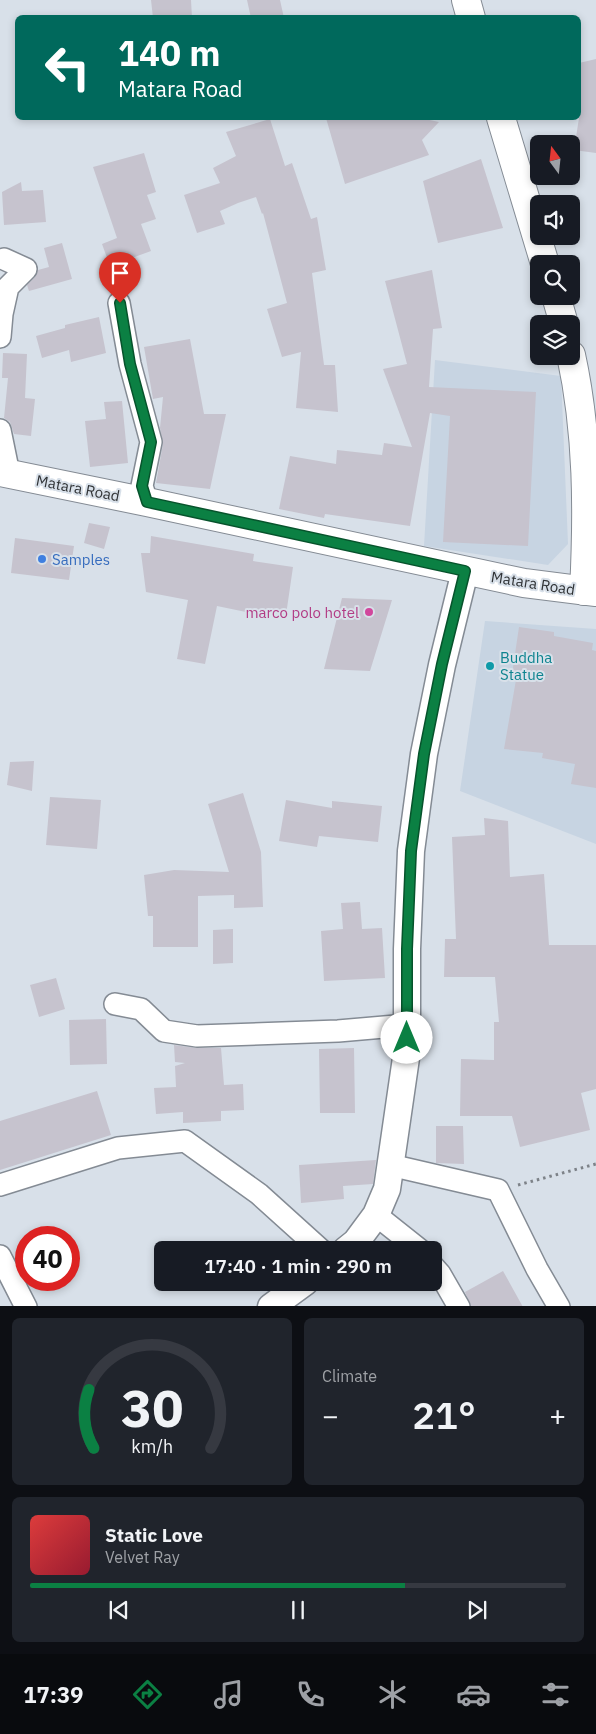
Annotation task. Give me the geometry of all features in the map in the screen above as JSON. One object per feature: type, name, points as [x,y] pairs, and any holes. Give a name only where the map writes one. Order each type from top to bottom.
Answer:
[{"type":"main road","points":[[466,0],[470,15]]},
{"type":"main road","points":[[502,120],[542,255]]},
{"type":"main road","points":[[573,365],[579,391],[586,463],[590,591]]},
{"type":"main road","name":"Matara Road","points":[[5,473],[524,583],[590,591]]},
{"type":"street","points":[[0,337],[2,314],[8,287],[26,269],[4,259]]},
{"type":"street","points":[[120,303],[130,364],[151,442],[142,486],[147,502]]},
{"type":"street","points":[[0,430],[5,473]]},
{"type":"street","points":[[357,1241],[376,1215],[387,1189],[407,1051],[407,949],[412,841],[429,727],[465,571]]},
{"type":"street","points":[[115,1004],[140,1009],[164,1031],[197,1036],[338,1031],[407,1025]]},
{"type":"street","points":[[0,1185],[118,1148],[185,1142],[259,1194],[311,1241]]},
{"type":"street","points":[[390,1165],[498,1190],[537,1269],[559,1306]]},
{"type":"street","points":[[376,1215],[409,1241]]},
{"type":"street","points":[[0,1256],[26,1306]]},
{"type":"street","points":[[442,1277],[459,1306]]},
{"type":"street","points":[[271,1306],[292,1291]]},
{"type":"path","points":[[498,1190],[596,1164]]},
{"type":"shaded area","points":[[435,360],[561,376],[568,544],[548,565],[424,546]]},
{"type":"shaded area","points":[[485,621],[596,629],[596,844],[460,791]]},
{"type":"building","points":[[151,0],[191,0],[192,15],[153,15]]},
{"type":"building","points":[[247,0],[280,0],[283,15],[250,15]]},
{"type":"building","points":[[596,59],[596,153],[580,151],[580,135],[576,135],[579,120],[581,120],[581,63]]},
{"type":"building","points":[[270,120],[285,166],[292,163],[311,219],[317,217],[326,270],[312,273],[324,365],[335,365],[338,412],[296,408],[301,352],[282,357],[267,309],[287,303],[263,213],[256,197],[220,211],[225,224],[197,233],[184,195],[220,183],[213,168],[236,156],[226,132]]},
{"type":"building","points":[[327,120],[430,120],[439,122],[422,140],[429,155],[345,184]]},
{"type":"building","points":[[144,153],[156,192],[147,195],[156,219],[141,224],[151,251],[110,266],[102,244],[117,238],[93,167]]},
{"type":"building","points":[[481,159],[503,228],[438,243],[423,181]]},
{"type":"building","points":[[21,182],[22,191],[43,190],[46,222],[4,225],[2,192]]},
{"type":"building","points":[[62,243],[72,279],[29,291],[27,285],[35,277],[38,270],[49,267],[44,248]]},
{"type":"building","points":[[432,270],[442,328],[433,329],[429,387],[536,392],[528,546],[443,542],[450,416],[430,413],[410,526],[325,514],[324,518],[279,509],[290,456],[336,464],[337,450],[382,455],[384,443],[412,447],[383,369],[407,364],[385,281]]},
{"type":"building","points":[[99,317],[106,353],[71,362],[69,350],[42,358],[36,336],[65,328],[65,325]]},
{"type":"building","points":[[190,339],[204,414],[226,414],[210,489],[156,483],[163,444],[160,428],[163,397],[153,399],[144,347]]},
{"type":"building","points":[[3,353],[27,354],[25,398],[35,399],[31,436],[14,434],[10,422],[4,418],[8,378],[2,378]]},
{"type":"building","points":[[122,401],[128,463],[90,467],[85,421],[106,419],[104,402]]},
{"type":"building","points":[[89,523],[110,527],[104,549],[84,543]]},
{"type":"building","points":[[151,536],[254,554],[253,561],[293,567],[286,615],[246,609],[246,612],[217,606],[205,664],[177,659],[188,600],[146,592],[141,553],[150,553]]},
{"type":"building","name":"Samples","points":[[15,538],[74,546],[69,580],[11,573]]},
{"type":"building","points":[[342,598],[392,600],[370,671],[324,669]]},
{"type":"building","points":[[519,627],[554,632],[554,636],[593,643],[592,650],[596,651],[596,788],[571,784],[575,764],[542,758],[543,753],[504,749],[517,674],[512,674]]},
{"type":"building","points":[[34,761],[32,791],[7,785],[10,762]]},
{"type":"building","points":[[243,793],[261,852],[263,907],[234,908],[234,895],[198,896],[198,947],[153,947],[153,916],[148,916],[144,875],[174,870],[229,872],[208,804]]},
{"type":"building","points":[[50,797],[101,800],[97,849],[46,845]]},
{"type":"building","points":[[286,800],[332,808],[332,801],[382,806],[378,842],[319,836],[317,847],[279,841]]},
{"type":"building","points":[[484,818],[508,821],[510,877],[544,874],[549,945],[596,945],[596,1089],[581,1093],[590,1130],[520,1147],[512,1116],[460,1116],[461,1059],[494,1060],[494,1022],[499,1022],[495,977],[444,977],[445,939],[456,939],[452,837],[485,835]]},
{"type":"building","points":[[360,902],[362,929],[382,928],[385,978],[324,981],[321,931],[343,929],[341,903]]},
{"type":"building","points":[[233,929],[233,963],[213,964],[213,930]]},
{"type":"building","points":[[56,978],[65,1009],[39,1017],[30,985]]},
{"type":"building","points":[[106,1019],[107,1064],[70,1065],[69,1020]]},
{"type":"building","points":[[174,1045],[197,1048],[221,1048],[224,1085],[243,1084],[244,1110],[221,1111],[221,1121],[183,1123],[183,1112],[156,1114],[154,1088],[176,1087],[175,1066],[185,1063],[175,1062]]},
{"type":"building","points":[[354,1048],[355,1113],[320,1113],[319,1049]]},
{"type":"building","points":[[97,1091],[111,1135],[0,1170],[0,1121]]},
{"type":"building","points":[[436,1126],[463,1126],[464,1164],[436,1163]]},
{"type":"building","points":[[376,1160],[373,1184],[343,1186],[344,1199],[301,1203],[299,1165]]},
{"type":"building","points":[[503,1271],[522,1306],[471,1306],[465,1292]]},
{"type":"place","name":"Samples","points":[[42,559]]},
{"type":"place","name":"marco polo hotel","points":[[369,612]]},
{"type":"place","name":"Buddha Statue","points":[[490,666]]},
{"type":"route","points":[[120,303],[130,364],[151,442],[142,486],[147,502],[465,571],[442,664],[424,754],[411,851],[407,949],[407,1038]]}]
